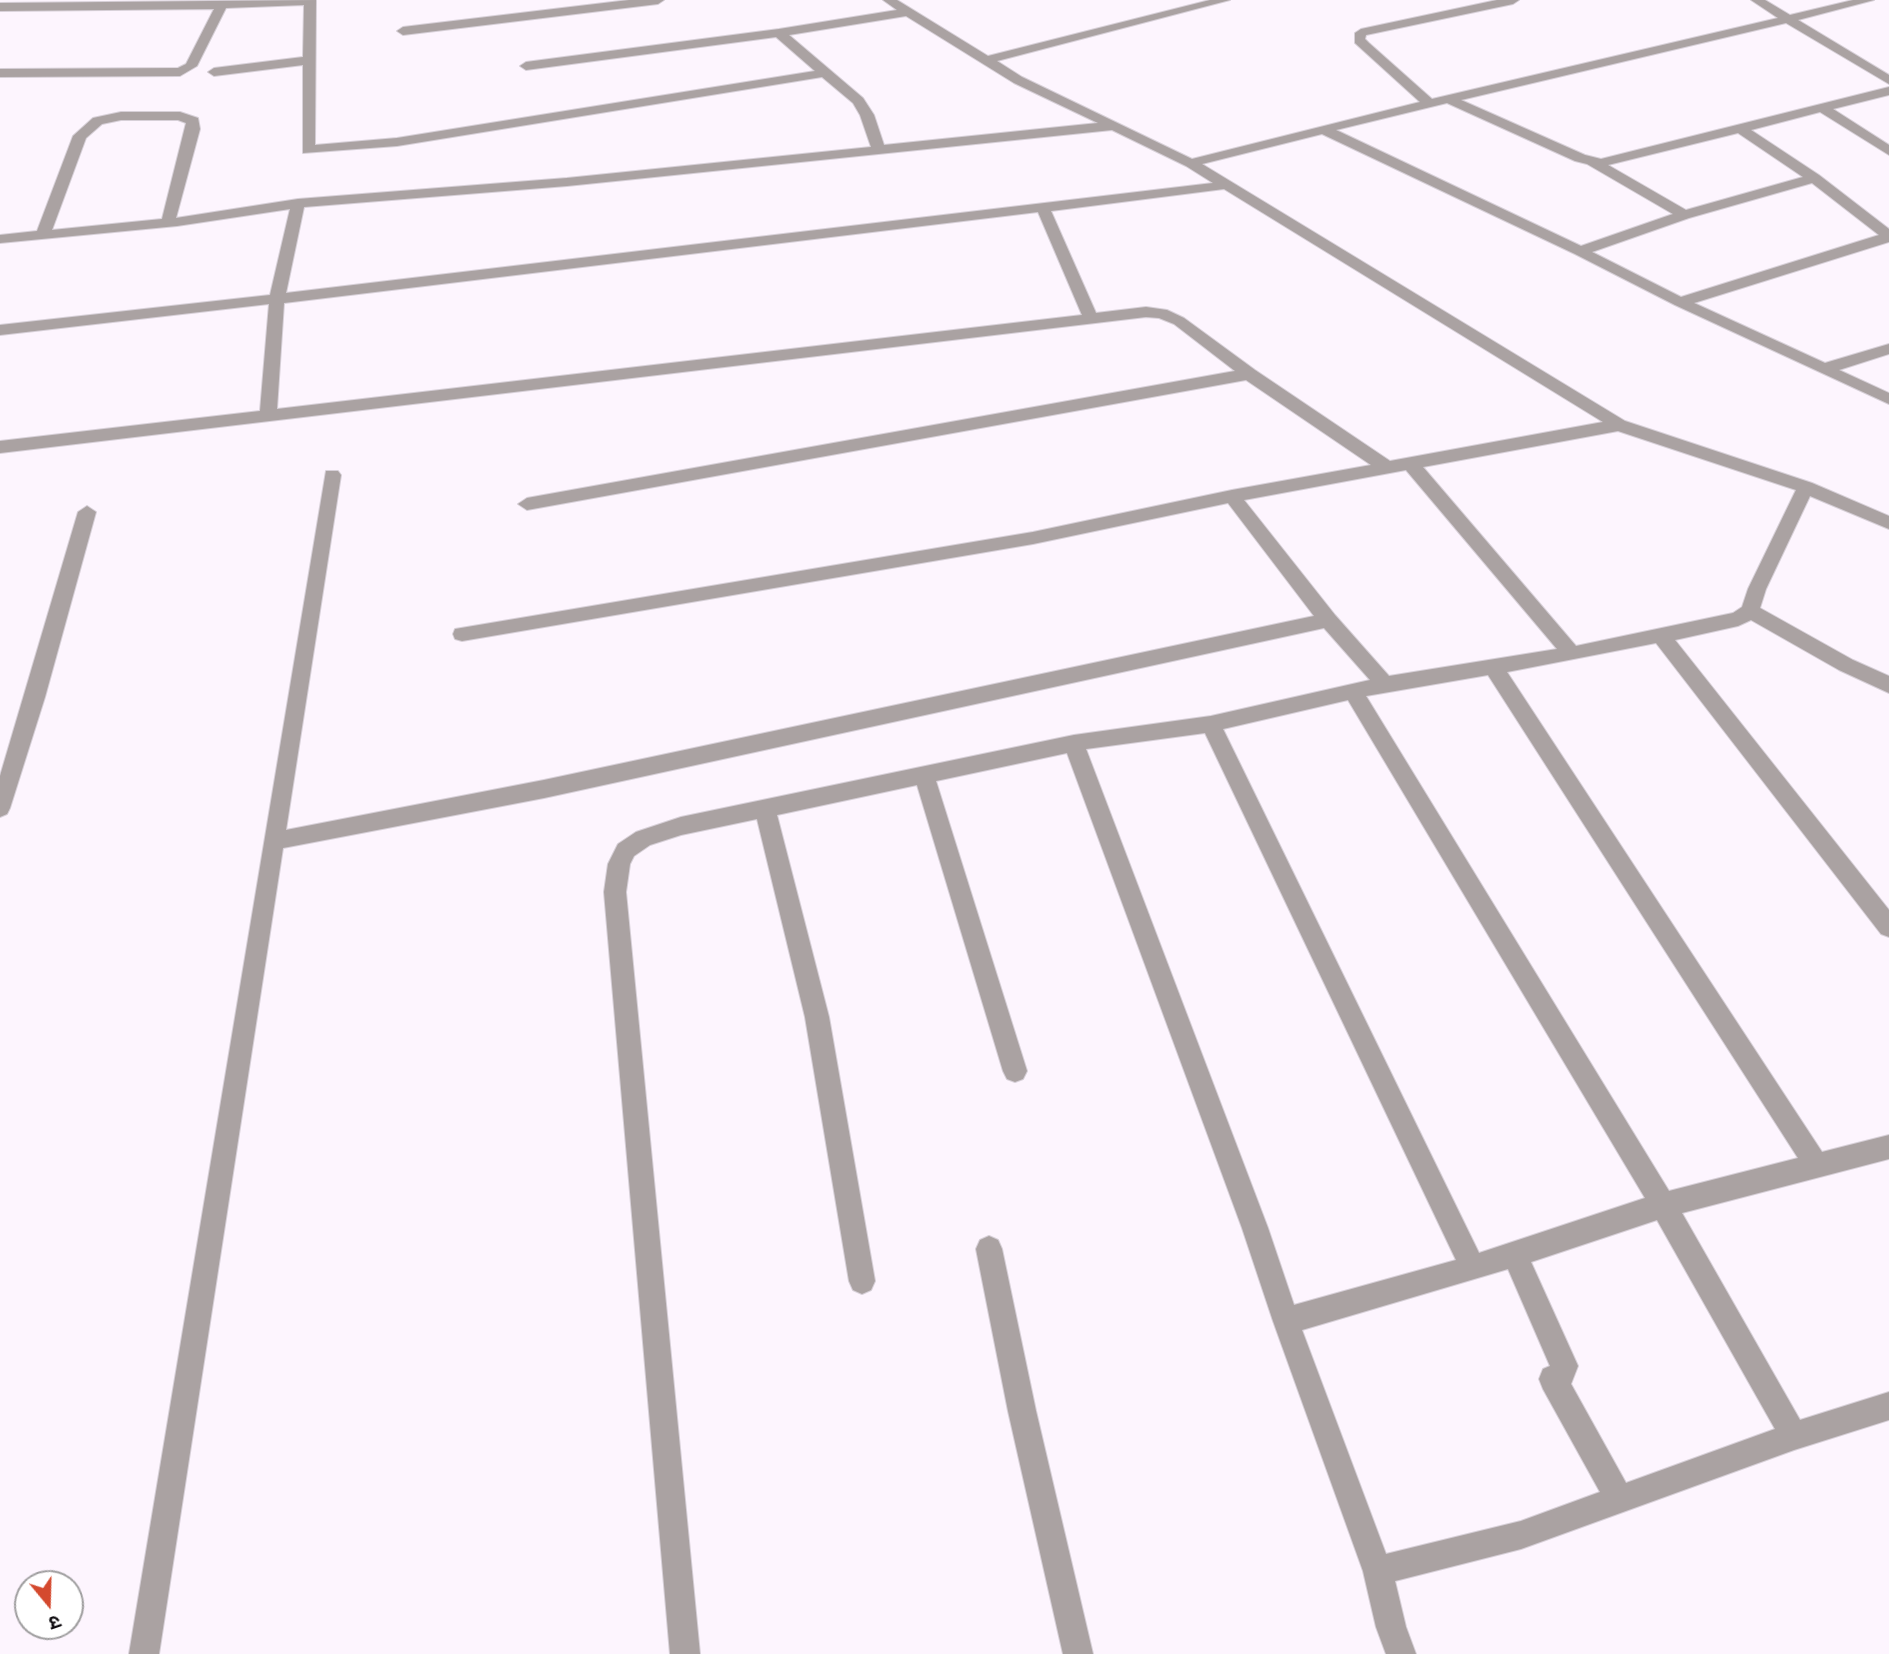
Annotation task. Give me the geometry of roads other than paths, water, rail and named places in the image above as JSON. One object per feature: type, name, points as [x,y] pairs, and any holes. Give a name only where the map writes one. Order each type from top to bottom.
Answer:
[{"type":"street","points":[[402,32],[658,0]]},
{"type":"street","points":[[889,0],[1018,80],[1191,163],[1619,425],[1806,487],[1889,523]]},
{"type":"street","points":[[987,60],[1224,0]]},
{"type":"street","points":[[1429,103],[1359,40],[1361,33],[1513,0]]},
{"type":"street","points":[[1756,0],[1889,80]]},
{"type":"street","points":[[0,7],[222,5],[310,1],[308,150],[397,142],[823,73]]},
{"type":"street","points":[[1191,163],[1429,103],[1860,1]]},
{"type":"street","points":[[0,74],[180,72],[191,66],[222,5]]},
{"type":"street","points":[[526,66],[779,33],[906,12]]},
{"type":"street","points":[[779,33],[858,102],[867,115],[879,149]]},
{"type":"street","points":[[214,72],[311,60]]},
{"type":"street","points":[[1593,162],[1616,161],[1889,91]]},
{"type":"street","points":[[1450,99],[1593,162],[1684,215]]},
{"type":"street","points":[[1823,108],[1889,151]]},
{"type":"street","points":[[42,236],[80,136],[98,121],[121,116],[180,116],[193,121],[194,129],[168,222]]},
{"type":"street","points":[[0,239],[168,222],[298,203],[567,182],[1114,126]]},
{"type":"street","points":[[1323,129],[1580,251],[1680,303],[1889,399]]},
{"type":"street","points":[[1741,129],[1814,178],[1889,237]]},
{"type":"street","points":[[1580,251],[1684,215],[1814,178]]},
{"type":"street","points":[[0,330],[1227,185]]},
{"type":"street","points":[[268,415],[277,298],[298,203]]},
{"type":"street","points":[[1042,208],[1091,318]]},
{"type":"street","points":[[1680,303],[1889,237]]},
{"type":"street","points":[[0,447],[1146,312],[1161,313],[1179,321],[1249,374],[1386,467]]},
{"type":"street","points":[[1824,369],[1889,349]]},
{"type":"street","points":[[527,505],[1249,374]]},
{"type":"street","points":[[462,634],[1033,538],[1232,496],[1619,425]]},
{"type":"street","points":[[1411,464],[1573,654]]},
{"type":"street","points":[[145,1654],[332,475]]},
{"type":"street","points":[[685,1654],[615,892],[619,864],[625,850],[643,838],[681,826],[1074,743],[1211,724],[1385,684],[1573,654],[1738,619],[1750,611],[1757,589],[1806,487]]},
{"type":"street","points":[[1232,496],[1328,620],[1385,684]]},
{"type":"street","points":[[0,808],[88,512]]},
{"type":"street","points":[[1750,611],[1846,666],[1889,685]]},
{"type":"street","points":[[274,841],[544,789],[1328,620]]},
{"type":"street","points":[[1662,637],[1889,927]]},
{"type":"street","points":[[1493,667],[1816,1164]]},
{"type":"street","points":[[1354,693],[1663,1205],[1794,1436]]},
{"type":"street","points":[[1211,724],[1474,1268]]},
{"type":"street","points":[[1074,743],[1255,1228],[1286,1321],[1378,1571],[1391,1627],[1401,1654]]},
{"type":"street","points":[[924,775],[1015,1071]]},
{"type":"street","points":[[765,810],[817,1017],[862,1281]]},
{"type":"street","points":[[1286,1321],[1474,1268],[1663,1205],[1889,1147]]},
{"type":"street","points":[[989,1249],[1022,1411],[1078,1654]]},
{"type":"street","points":[[1514,1254],[1563,1366],[1562,1374],[1553,1379],[1620,1499]]},
{"type":"street","points":[[1378,1571],[1521,1535],[1794,1436],[1889,1406]]}]
